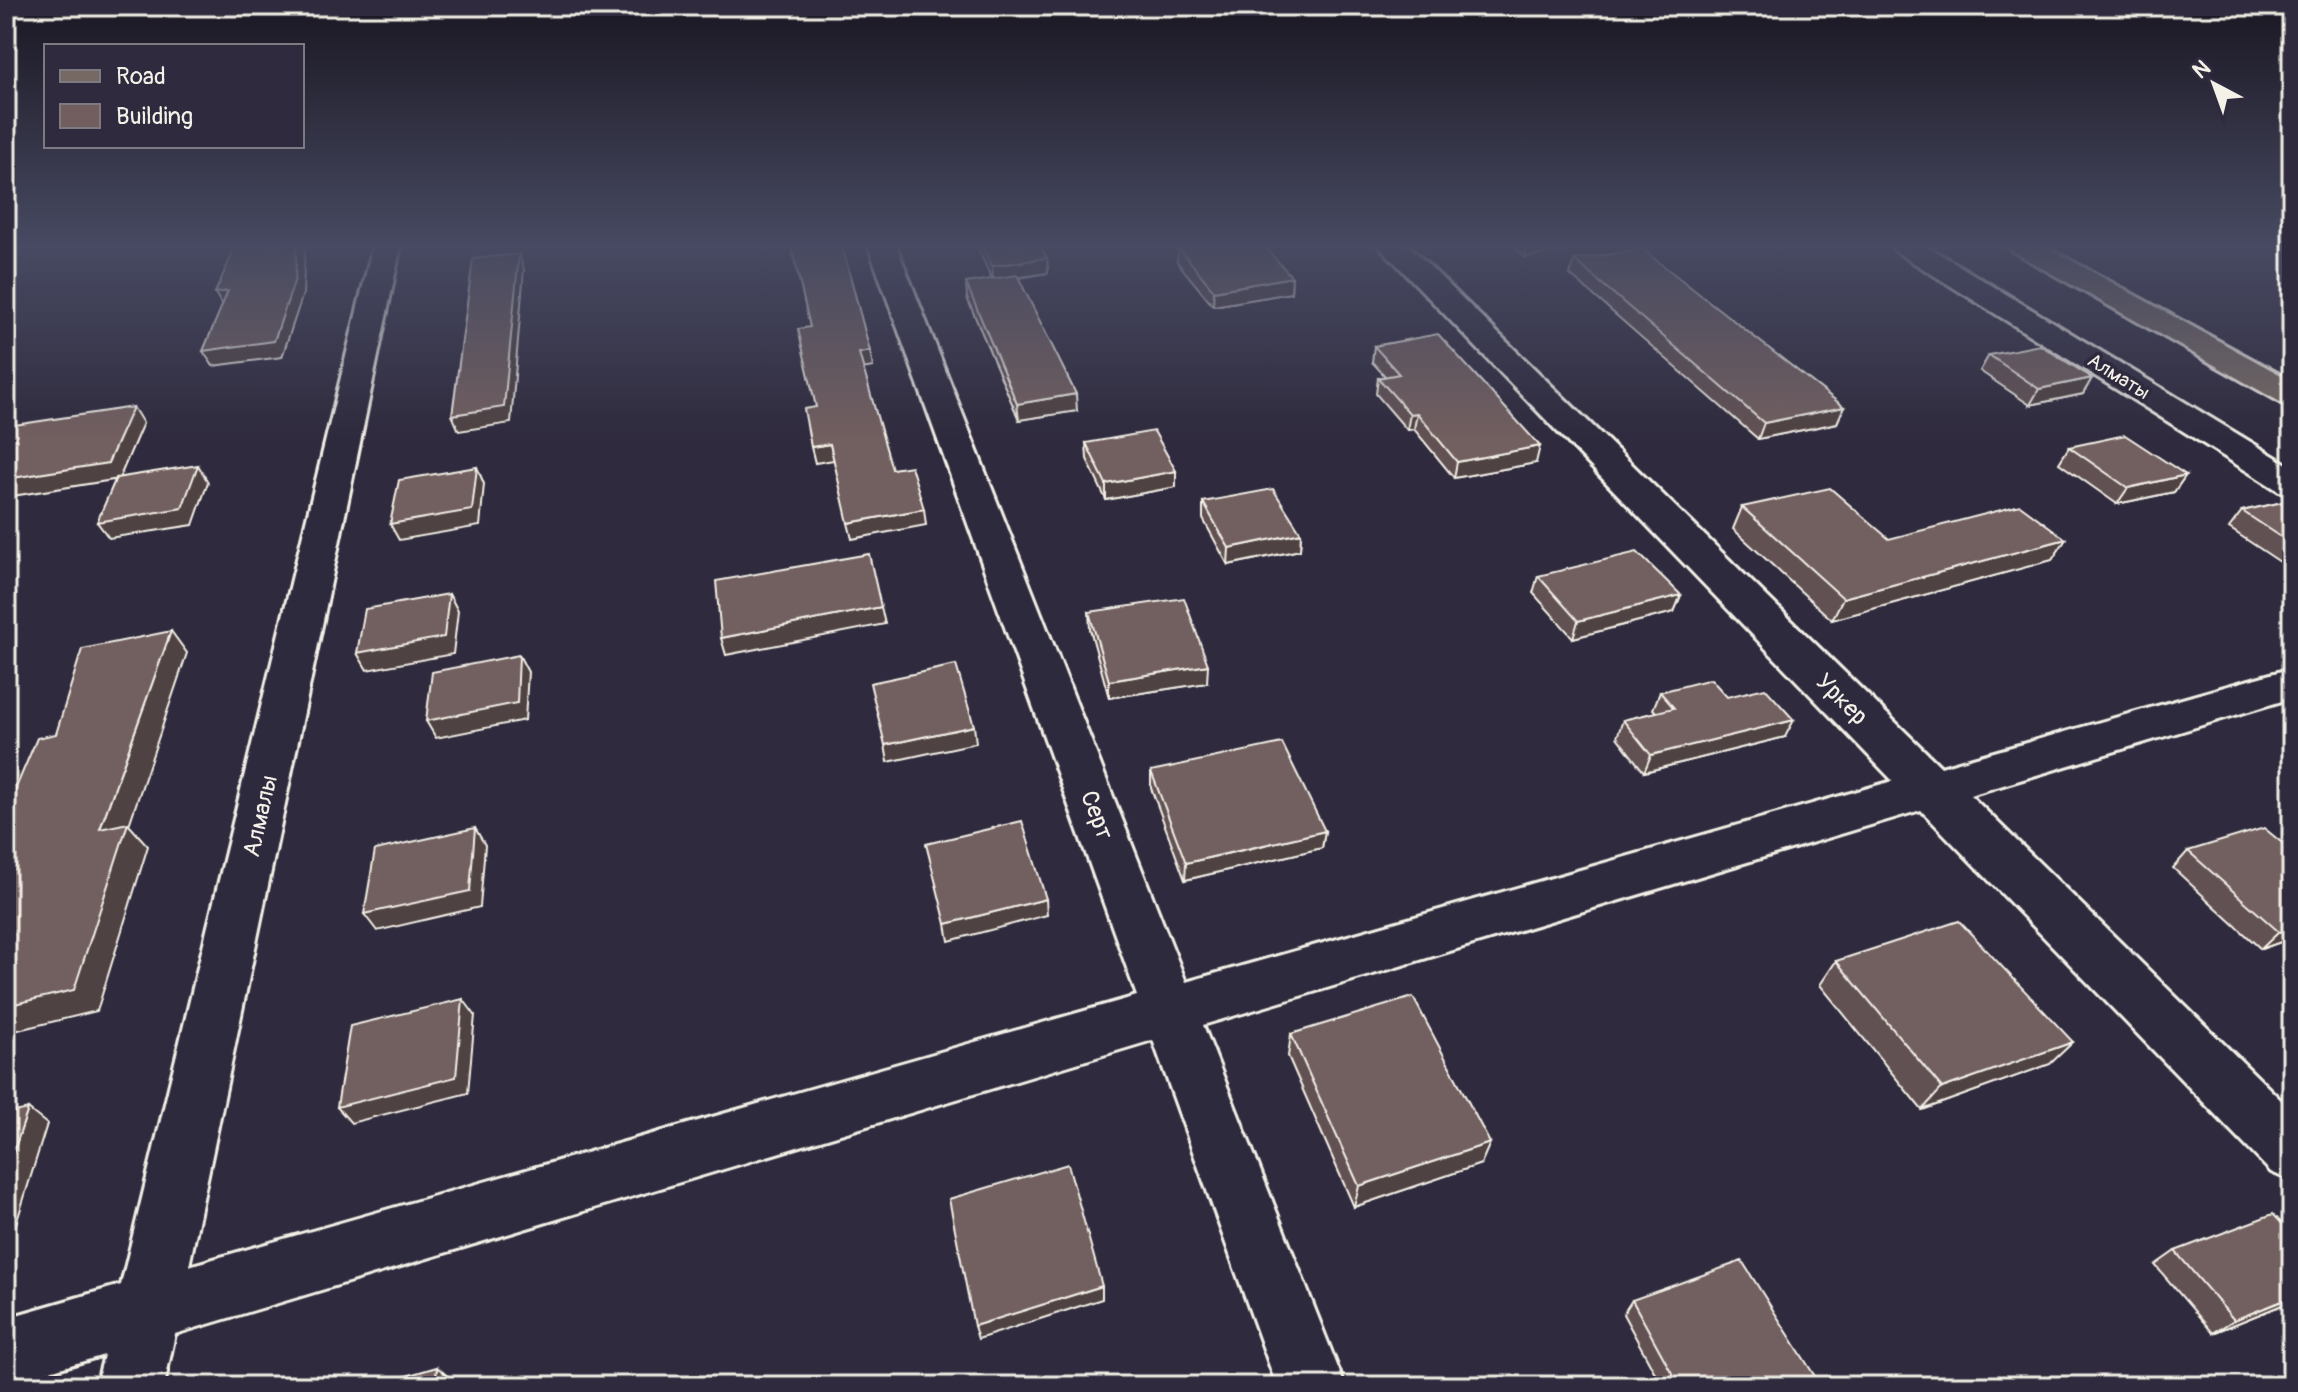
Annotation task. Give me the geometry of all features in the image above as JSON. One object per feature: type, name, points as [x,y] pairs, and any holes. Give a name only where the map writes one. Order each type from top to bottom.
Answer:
[{"type":"main road","points":[[2139,310],[2292,395]]},
{"type":"main road","points":[[2184,310],[2292,369]]},
{"type":"street","name":"Алмалы","points":[[130,1386],[372,310]]},
{"type":"street","name":"Серт","points":[[907,310],[1311,1386]]},
{"type":"street","name":"Уркер","points":[[1456,310],[2292,1152]]},
{"type":"street","name":"Алматы","points":[[2011,310],[2292,483]]},
{"type":"street","points":[[6,1351],[2292,683]]},
{"type":"building","points":[[220,310],[285,310],[274,341],[203,351]]},
{"type":"building","points":[[466,310],[514,310],[504,407],[452,415]]},
{"type":"building","points":[[806,310],[859,310],[870,351],[859,353],[892,469],[911,466],[924,509],[848,523],[830,444],[811,447],[804,409],[816,407],[798,329],[810,327]]},
{"type":"building","points":[[977,310],[1034,310],[1076,394],[1017,404]]},
{"type":"building","points":[[1632,310],[1720,310],[1844,407],[1764,423]]},
{"type":"building","points":[[1438,334],[1540,446],[1457,462],[1417,413],[1410,414],[1378,378],[1399,374],[1374,346]]},
{"type":"building","points":[[2040,345],[2092,378],[2039,389],[1989,355]]},
{"type":"building","points":[[133,407],[108,463],[6,479],[8,426]]},
{"type":"building","points":[[1154,431],[1176,471],[1106,484],[1086,443]]},
{"type":"building","points":[[2125,435],[2186,475],[2128,488],[2069,447]]},
{"type":"building","points":[[198,465],[182,508],[97,522],[116,478]]},
{"type":"building","points":[[477,467],[472,510],[390,524],[399,480]]},
{"type":"building","points":[[1830,488],[1889,539],[2020,505],[2066,539],[1843,598],[1742,507]]},
{"type":"building","points":[[1273,489],[1301,533],[1229,548],[1203,502]]},
{"type":"building","points":[[2292,500],[2292,544],[2242,511]]},
{"type":"building","points":[[1637,552],[1681,595],[1578,621],[1538,576]]},
{"type":"building","points":[[869,554],[881,607],[721,638],[716,581]]},
{"type":"building","points":[[449,594],[444,637],[357,653],[365,609]]},
{"type":"building","points":[[1184,598],[1208,665],[1109,681],[1089,612]]},
{"type":"building","points":[[171,631],[100,829],[128,823],[74,990],[6,1006],[6,811],[37,738],[56,734],[82,649]]},
{"type":"building","points":[[519,655],[517,703],[426,721],[432,672]]},
{"type":"building","points":[[956,665],[974,726],[885,745],[870,683]]},
{"type":"building","points":[[1711,679],[1727,697],[1765,688],[1794,720],[1651,755],[1623,720],[1674,708],[1660,692]]},
{"type":"building","points":[[1282,743],[1325,831],[1186,863],[1151,771]]},
{"type":"building","points":[[1022,821],[1046,899],[946,924],[926,844]]},
{"type":"building","points":[[475,828],[470,891],[364,914],[375,850]]},
{"type":"building","points":[[2264,828],[2292,851],[2292,928],[2279,932],[2188,851]]},
{"type":"building","points":[[1959,921],[2073,1042],[1942,1088],[1836,961]]},
{"type":"building","points":[[1413,997],[1490,1143],[1359,1186],[1291,1034]]},
{"type":"building","points":[[463,999],[456,1077],[337,1107],[350,1026]]},
{"type":"building","points":[[28,1109],[6,1174],[6,1114]]},
{"type":"building","points":[[1068,1164],[1102,1286],[974,1326],[949,1199]]},
{"type":"building","points":[[2273,1214],[2292,1234],[2292,1297],[2234,1320],[2175,1251]]},
{"type":"building","points":[[1742,1261],[1821,1386],[1679,1386],[1632,1300]]},
{"type":"building","points":[[437,1367],[435,1386],[372,1386]]}]
